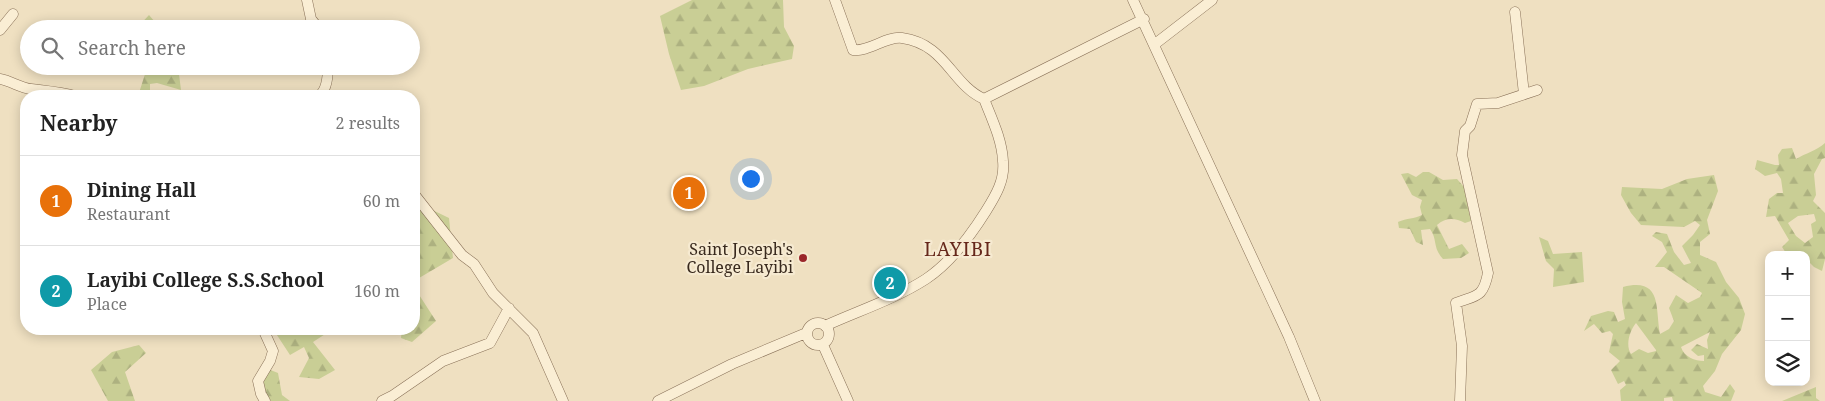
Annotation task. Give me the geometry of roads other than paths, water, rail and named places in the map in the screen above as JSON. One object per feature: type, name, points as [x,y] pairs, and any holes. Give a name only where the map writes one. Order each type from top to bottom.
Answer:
[{"type":"street","points":[[307,0],[312,20]]},
{"type":"street","points":[[658,401],[732,364],[806,332],[813,324],[825,326],[927,278],[951,256],[978,224],[998,192],[1003,170],[1002,148],[984,99],[973,94],[950,65],[927,46],[898,38],[853,50],[835,0]]},
{"type":"street","points":[[1133,0],[1144,20],[1289,337],[1315,401]]},
{"type":"street","points":[[1155,44],[1212,0]]},
{"type":"street","points":[[1516,12],[1524,94]]},
{"type":"street","points":[[0,30],[13,14]]},
{"type":"street","points":[[984,99],[1144,20]]},
{"type":"street","points":[[325,90],[327,75]]},
{"type":"street","points":[[0,79],[29,89],[44,90]]},
{"type":"street","points":[[1460,401],[1462,346],[1456,303],[1478,296],[1483,291],[1488,273],[1464,161],[1464,134],[1470,126],[1477,104],[1498,102],[1537,90]]},
{"type":"street","points":[[420,202],[462,255],[474,264],[493,293],[533,333],[563,401]]},
{"type":"street","points":[[382,401],[443,360],[490,343],[509,308]]},
{"type":"street","points":[[806,332],[809,342],[818,346],[823,345],[828,339],[829,332],[825,326]]},
{"type":"street","points":[[265,401],[261,394],[258,380],[273,351],[266,335]]},
{"type":"street","points":[[823,345],[848,401]]},
{"type":"place","name":"Dining Hall","points":[[689,193]]},
{"type":"place","name":"Saint Joseph's College Layibi","points":[[803,258]]},
{"type":"place","name":"Layibi College S.S.School","points":[[890,283]]},
{"type":"district","name":"LAYIBI","points":[[958,249]]}]
